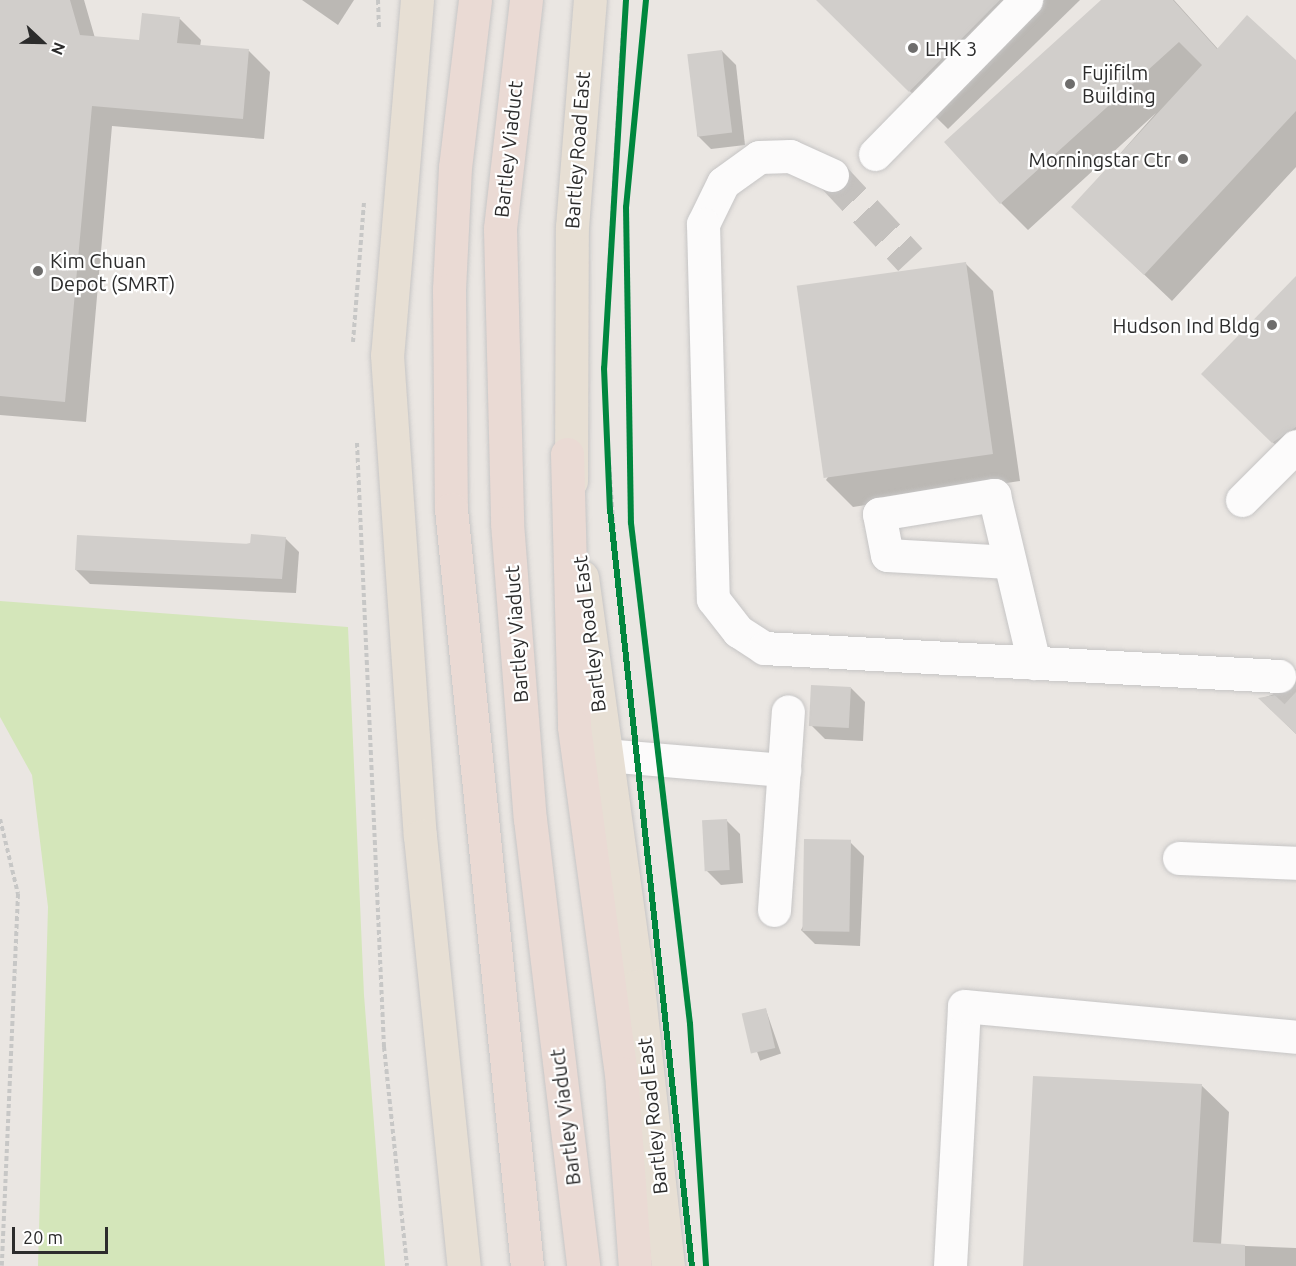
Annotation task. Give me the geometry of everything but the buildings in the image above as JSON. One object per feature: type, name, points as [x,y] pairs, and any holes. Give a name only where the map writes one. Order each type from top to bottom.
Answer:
[{"type":"highway","points":[[475,0],[455,167],[449,290],[452,509],[527,1266]]},
{"type":"highway","name":"Bartley Viaduct","points":[[526,0],[500,229],[507,523],[530,819],[583,1266]]},
{"type":"highway","points":[[567,454],[574,727],[621,1073],[635,1266]]},
{"type":"main road","points":[[402,0],[407,85]]},
{"type":"main road","points":[[417,0],[407,85],[387,355],[393,497],[420,836],[464,1266]]},
{"type":"main road","name":"Bartley Road East","points":[[590,0],[572,227],[567,454],[605,755],[638,986],[668,1266]]},
{"type":"lane","points":[[875,154],[1026,0]]},
{"type":"lane","points":[[832,175],[790,156],[759,157],[723,183],[703,224],[713,599],[738,631],[764,648],[1279,676]]},
{"type":"lane","points":[[1242,500],[1296,446]]},
{"type":"lane","points":[[1009,562],[1034,663]]},
{"type":"lane","points":[[774,910],[788,711]]},
{"type":"lane","points":[[605,755],[784,770]]},
{"type":"lane","points":[[1179,858],[1296,863]]},
{"type":"lane","points":[[950,1266],[964,1006],[1296,1037]]},
{"type":"path","points":[[607,309],[624,28]]},
{"type":"path","points":[[606,427],[618,580]]},
{"type":"path","points":[[0,819],[18,894],[2,1266]]},
{"type":"green space","points":[[0,601],[348,627],[364,995],[385,1266],[38,1266],[48,907],[32,775],[0,717]]},
{"type":"tunnel","points":[[832,175],[910,259]]},
{"type":"tunnel","points":[[1279,676],[1296,692]]},
{"type":"cycle path","points":[[626,0],[604,368],[610,509],[692,1266]]},
{"type":"cycle path","points":[[646,0],[626,207],[631,523],[690,1024],[706,1266]]},
{"type":"place","name":"LHK 3","points":[[913,48]]},
{"type":"place","name":"Fujifilm Building","points":[[1070,84]]},
{"type":"place","name":"Morningstar Ctr","points":[[1183,159]]},
{"type":"place","name":"Kim Chuan Depot (SMRT)","points":[[38,271]]},
{"type":"place","name":"Hudson Ind Bldg","points":[[1272,325]]}]
